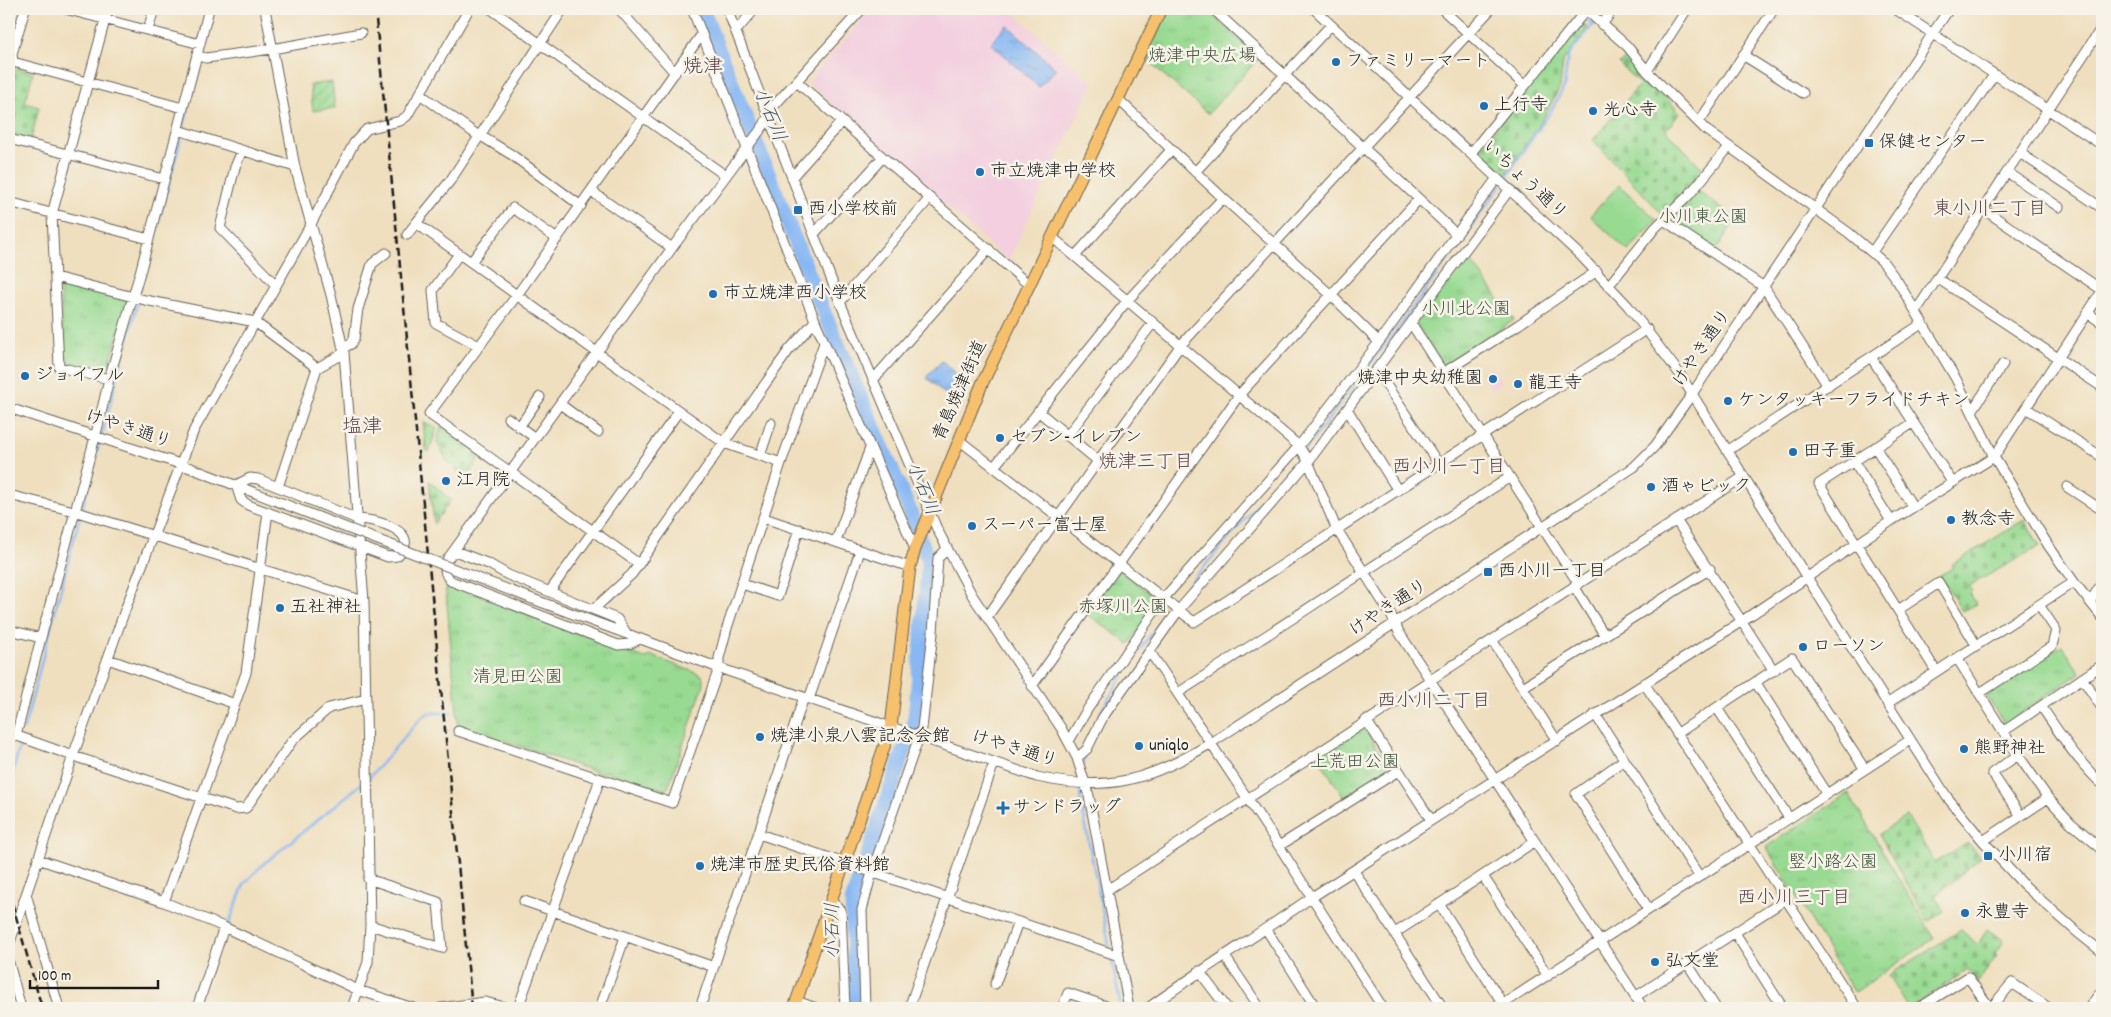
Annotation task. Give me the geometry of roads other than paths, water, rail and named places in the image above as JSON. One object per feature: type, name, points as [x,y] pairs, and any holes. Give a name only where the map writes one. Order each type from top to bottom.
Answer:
[{"type":"main road","name":"青島焼津街道","points":[[795,1004],[832,901],[850,864],[896,729],[894,714],[910,567],[915,549],[982,384],[1161,9]]},
{"type":"street","points":[[25,9],[12,54],[13,62],[183,108]]},
{"type":"street","points":[[65,9],[200,44]]},
{"type":"street","points":[[108,9],[52,214],[59,367],[109,379]]},
{"type":"street","points":[[148,30],[154,9]]},
{"type":"street","points":[[209,9],[149,240],[94,436],[79,512],[12,734],[201,799],[236,809],[246,808],[292,741],[329,708],[366,699]]},
{"type":"street","points":[[265,9],[296,166],[332,295],[344,351],[364,601],[370,925],[368,962],[352,1008]]},
{"type":"street","points":[[9,945],[73,756],[153,535],[180,464],[202,414],[359,136],[374,127],[400,121],[406,116],[469,9]]},
{"type":"street","points":[[491,9],[726,176]]},
{"type":"street","points":[[407,235],[450,182],[563,9]]},
{"type":"street","points":[[619,9],[675,73]]},
{"type":"street","points":[[692,9],[816,324],[915,549]]},
{"type":"street","points":[[727,9],[840,302],[947,549],[958,571],[1069,741],[1078,758],[1086,784],[1129,1008]]},
{"type":"street","points":[[736,31],[755,9]]},
{"type":"street","points":[[640,639],[628,644],[618,645],[451,581],[447,577],[444,567],[672,248],[761,129],[772,108],[862,9]]},
{"type":"street","points":[[1213,9],[1456,234]]},
{"type":"street","name":"いちょう通り","points":[[1314,9],[1610,284],[1679,373],[1947,797],[1983,842],[2024,885],[2102,952]]},
{"type":"street","points":[[1442,9],[1525,86]]},
{"type":"street","points":[[987,617],[1180,346],[1491,9]]},
{"type":"street","points":[[1471,153],[1586,9],[1627,46],[1706,130],[1872,252],[1898,282],[1956,379],[1994,457],[2048,545],[2102,617]]},
{"type":"street","points":[[1602,25],[1613,9]]},
{"type":"street","points":[[1648,70],[1687,9]]},
{"type":"street","points":[[1699,122],[1774,9]]},
{"type":"street","points":[[1895,9],[2102,145]]},
{"type":"street","name":"けやき通り","points":[[9,408],[180,464],[640,639],[994,763],[1055,781],[1086,784],[1116,783],[1154,773],[1188,757],[1211,743],[1542,528],[1644,458],[1664,434],[1692,394],[1949,9]]},
{"type":"street","points":[[1195,172],[1331,24]]},
{"type":"street","points":[[1916,311],[2102,27]]},
{"type":"street","points":[[197,56],[206,58],[360,34]]},
{"type":"street","points":[[639,564],[429,414],[581,206],[702,34]]},
{"type":"street","points":[[1743,55],[1803,93]]},
{"type":"street","points":[[1872,252],[1994,75]]},
{"type":"street","points":[[797,82],[1029,285]]},
{"type":"street","points":[[420,94],[480,136],[512,155],[581,206]]},
{"type":"street","points":[[1118,100],[1331,295],[1379,342]]},
{"type":"street","points":[[792,177],[842,121]]},
{"type":"street","points":[[178,130],[296,166]]},
{"type":"street","points":[[9,139],[164,179]]},
{"type":"street","points":[[1610,284],[1655,228],[1665,221],[1690,195],[1729,147]]},
{"type":"street","points":[[1075,256],[1172,150]]},
{"type":"street","points":[[242,151],[235,167],[220,228],[276,285]]},
{"type":"street","points":[[2020,153],[2102,208]]},
{"type":"street","points":[[814,234],[883,157]]},
{"type":"street","points":[[2007,172],[2059,207]]},
{"type":"street","points":[[1069,741],[1087,710],[1165,601],[1300,447],[1498,179]]},
{"type":"street","points":[[1078,758],[1087,749],[1103,718],[1177,610],[1308,460],[1377,371],[1509,189]]},
{"type":"street","points":[[591,191],[672,248]]},
{"type":"street","points":[[840,302],[930,198]]},
{"type":"street","points":[[994,467],[1126,301],[1223,198]]},
{"type":"street","points":[[1032,686],[1240,394],[1419,199]]},
{"type":"street","points":[[9,202],[149,240]]},
{"type":"street","points":[[471,262],[513,208],[557,239]]},
{"type":"street","points":[[1148,1008],[1224,955],[1266,930],[1312,897],[1556,741],[1644,682],[1742,621],[1806,576],[1891,521],[1994,457],[2102,290],[1983,209]]},
{"type":"street","points":[[1665,221],[1764,287],[1828,386]]},
{"type":"street","points":[[416,223],[727,444],[781,464]]},
{"type":"street","points":[[1052,237],[1126,301],[1240,394],[1300,447],[1308,460],[1336,528],[1494,781],[1643,1008]]},
{"type":"street","points":[[873,380],[988,249]]},
{"type":"street","points":[[278,487],[317,368],[344,351],[354,339],[358,309],[372,264],[386,253]]},
{"type":"street","points":[[459,254],[433,290],[436,323],[479,346]]},
{"type":"street","points":[[1443,373],[1597,271]]},
{"type":"street","points":[[55,278],[132,297],[255,322],[317,368]]},
{"type":"street","points":[[1936,278],[2102,387]]},
{"type":"street","points":[[2088,313],[2102,323]]},
{"type":"street","points":[[1067,436],[1153,323]]},
{"type":"street","points":[[1411,323],[1542,528],[1605,636]]},
{"type":"street","points":[[1727,451],[1922,323]]},
{"type":"street","points":[[594,609],[620,587],[639,564],[727,444],[794,344],[816,324]]},
{"type":"street","points":[[959,440],[1194,622],[1336,528],[1646,329]]},
{"type":"street","points":[[458,731],[672,803],[719,668],[719,658],[727,628],[781,464],[824,343]]},
{"type":"street","points":[[1871,357],[1952,482]]},
{"type":"street","points":[[1972,411],[2003,364]]},
{"type":"street","points":[[1377,371],[1438,463]]},
{"type":"street","points":[[519,427],[540,397]]},
{"type":"street","points":[[560,404],[598,432]]},
{"type":"street","points":[[2026,408],[2102,458]]},
{"type":"street","points":[[1347,409],[1397,489]]},
{"type":"street","points":[[550,592],[592,530],[679,410]]},
{"type":"street","points":[[1038,411],[1098,461]]},
{"type":"street","points":[[508,418],[535,438]]},
{"type":"street","points":[[760,456],[771,423]]},
{"type":"street","points":[[1913,423],[1819,484],[1936,671]]},
{"type":"street","points":[[1875,447],[1913,507]]},
{"type":"street","points":[[836,542],[870,448]]},
{"type":"street","points":[[1854,462],[1891,521]]},
{"type":"street","points":[[1178,693],[1510,477]]},
{"type":"street","points":[[1106,890],[1743,477]]},
{"type":"street","points":[[254,478],[278,487],[357,519],[370,519],[397,530],[406,540],[402,552],[393,558],[268,512],[244,502],[236,485],[254,478]]},
{"type":"street","points":[[2067,487],[2102,510]]},
{"type":"street","points":[[9,495],[79,512],[364,601]]},
{"type":"street","points":[[164,902],[246,673],[268,512]]},
{"type":"street","points":[[764,518],[910,567]]},
{"type":"street","points":[[1676,520],[1710,569],[1774,671]]},
{"type":"street","points":[[742,584],[778,596],[799,529]]},
{"type":"street","points":[[865,1008],[862,910],[872,872],[922,728],[933,633],[938,558],[947,549]]},
{"type":"street","points":[[455,551],[488,564],[508,575],[618,619],[627,634]]},
{"type":"street","points":[[700,1008],[759,834],[860,551]]},
{"type":"street","points":[[1523,688],[1710,569]]},
{"type":"street","points":[[1888,703],[2074,582]]},
{"type":"street","points":[[1898,610],[1939,583],[1976,645]]},
{"type":"street","points":[[2090,602],[2102,583]]},
{"type":"street","points":[[1980,693],[2052,646],[2056,630],[2039,605]]},
{"type":"street","points":[[9,630],[40,638]]},
{"type":"street","points":[[1492,640],[1556,741]]},
{"type":"street","points":[[1150,652],[1279,846],[1383,1008]]},
{"type":"street","points":[[1678,733],[1792,658],[1864,768]]},
{"type":"street","points":[[1957,658],[2018,755],[2048,798],[2071,823],[2102,848]]},
{"type":"street","points":[[108,659],[235,704]]},
{"type":"street","points":[[2004,731],[2102,665]]},
{"type":"street","points":[[2082,678],[2102,708]]},
{"type":"street","points":[[1644,682],[1857,1008]]},
{"type":"street","points":[[1756,683],[1826,793]]},
{"type":"street","points":[[2041,706],[2074,754],[2102,784]]},
{"type":"street","points":[[1717,708],[1789,818]]},
{"type":"street","points":[[1595,714],[1699,876]]},
{"type":"street","points":[[1366,720],[1431,820]]},
{"type":"street","points":[[1439,904],[1500,1006],[1648,908],[1910,740]]},
{"type":"street","points":[[2018,755],[1992,773],[2021,816]]},
{"type":"street","points":[[1624,760],[1576,794],[1648,908]]},
{"type":"street","points":[[909,1008],[994,763]]},
{"type":"street","points":[[1279,846],[1398,771]]},
{"type":"street","points":[[518,1008],[554,912],[600,779]]},
{"type":"street","points":[[1983,842],[2048,798]]},
{"type":"street","points":[[759,834],[1119,956]]},
{"type":"street","points":[[1395,934],[1534,842]]},
{"type":"street","points":[[38,859],[164,902],[358,990],[413,1008]]},
{"type":"street","points":[[1354,871],[1444,1008]]},
{"type":"street","points":[[1483,876],[1548,976]]},
{"type":"street","points":[[368,879],[438,902],[442,948],[370,925]]},
{"type":"street","points":[[26,894],[60,1008]]},
{"type":"street","points":[[1635,997],[1785,900]]},
{"type":"street","points":[[524,901],[714,967]]},
{"type":"street","points":[[832,901],[842,910],[845,1008]]},
{"type":"street","points":[[994,984],[1018,922]]},
{"type":"street","points":[[197,1008],[227,929]]},
{"type":"street","points":[[1266,930],[1316,1008]]},
{"type":"street","points":[[1735,933],[1783,1008]]},
{"type":"street","points":[[600,1008],[625,937]]},
{"type":"street","points":[[1224,955],[1260,1008]]},
{"type":"street","points":[[9,963],[21,1008]]},
{"type":"street","points":[[1688,963],[1716,1008]]},
{"type":"street","points":[[1199,972],[1226,1008]]},
{"type":"street","points":[[1919,1008],[1968,977],[1990,1008],[2012,983],[2049,1008]]},
{"type":"street","points":[[2090,1008],[2102,990]]},
{"type":"street","points":[[1062,1008],[1068,993],[1112,1008]]},
{"type":"street","points":[[440,1008],[485,1002],[509,1008]]},
{"type":"street","points":[[795,1004],[816,1008]]},
{"type":"water","points":[[1007,25],[1056,69],[1039,87],[991,43]]},
{"type":"water","points":[[942,361],[964,381],[954,402],[926,377]]},
{"type":"waterway","points":[[183,129],[214,9]]},
{"type":"waterway","name":"小石川","points":[[702,9],[826,317],[910,511],[929,562],[915,719],[852,901],[856,1008]]},
{"type":"waterway","points":[[1573,9],[1593,26]]},
{"type":"waterway","points":[[1599,17],[1604,9]]},
{"type":"waterway","points":[[1504,180],[1549,114],[1564,87],[1568,56],[1596,21]]},
{"type":"waterway","points":[[139,295],[182,134]]},
{"type":"waterway","points":[[1305,450],[1401,324],[1501,185]]},
{"type":"waterway","points":[[102,435],[138,301]]},
{"type":"waterway","points":[[819,323],[826,317]]},
{"type":"waterway","points":[[82,510],[100,441]]},
{"type":"waterway","points":[[1100,714],[1126,669],[1178,597],[1301,454]]},
{"type":"waterway","points":[[24,729],[80,516]]},
{"type":"waterway","points":[[612,599],[636,576]]},
{"type":"waterway","points":[[369,778],[420,719],[428,713],[452,713]]},
{"type":"waterway","points":[[9,787],[20,745]]},
{"type":"waterway","points":[[1083,766],[1085,754]]},
{"type":"waterway","points":[[228,926],[244,884],[261,866],[365,781]]},
{"type":"waterway","points":[[1081,786],[1080,797],[1110,950]]},
{"type":"waterway","points":[[1111,956],[1121,1008]]},
{"type":"railway","points":[[375,9],[472,1008]]},
{"type":"railway","points":[[9,892],[42,1008]]},
{"type":"place","name":"ファミリーマート","points":[[1336,62]]},
{"type":"place","name":"上行寺","points":[[1484,106]]},
{"type":"place","name":"光心寺","points":[[1593,111]]},
{"type":"place","name":"保健センター","points":[[1869,143]]},
{"type":"place","name":"市立焼津中学校","points":[[980,172]]},
{"type":"place","name":"西小学校前","points":[[798,210]]},
{"type":"place","name":"市立焼津西小学校","points":[[713,294]]},
{"type":"place","name":"ジョイフル","points":[[25,376]]},
{"type":"place","name":"焼津中央幼稚園","points":[[1493,379]]},
{"type":"place","name":"龍王寺","points":[[1518,384]]},
{"type":"place","name":"ケンタッキーフライドチキン","points":[[1728,401]]},
{"type":"place","name":"セブン-イレブン","points":[[1000,438]]},
{"type":"place","name":"田子重","points":[[1793,452]]},
{"type":"place","name":"江月院","points":[[446,481]]},
{"type":"place","name":"酒ゃビック","points":[[1651,487]]},
{"type":"place","name":"教念寺","points":[[1951,520]]},
{"type":"place","name":"スーパー富士屋","points":[[972,526]]},
{"type":"place","name":"西小川一丁目","points":[[1488,572]]},
{"type":"place","name":"五社神社","points":[[280,608]]},
{"type":"place","name":"ローソン","points":[[1803,647]]},
{"type":"place","name":"焼津小泉八雲記念会館","points":[[760,737]]},
{"type":"place","name":"uniqlo","points":[[1139,746]]},
{"type":"place","name":"熊野神社","points":[[1964,749]]},
{"type":"place","name":"サンドラッグ","points":[[1003,808]]},
{"type":"place","name":"小川宿","points":[[1988,856]]},
{"type":"place","name":"焼津市歴史民俗資料館","points":[[700,866]]},
{"type":"place","name":"永豊寺","points":[[1965,913]]},
{"type":"place","name":"弘文堂","points":[[1655,962]]},
{"type":"district","name":"焼津","points":[[703,68]]},
{"type":"district","name":"東小川二丁目","points":[[1990,210]]},
{"type":"district","name":"塩津","points":[[362,428]]},
{"type":"district","name":"焼津三丁目","points":[[1146,463]]},
{"type":"district","name":"西小川一丁目","points":[[1449,468]]},
{"type":"district","name":"西小川二丁目","points":[[1434,702]]},
{"type":"district","name":"西小川三丁目","points":[[1794,899]]},
{"type":"park label","name":"焼津中央広場","points":[[1202,57]]},
{"type":"park label","name":"小川東公園","points":[[1703,218]]},
{"type":"park label","name":"小川北公園","points":[[1466,310]]},
{"type":"park label","name":"赤塚川公園","points":[[1123,608]]},
{"type":"park label","name":"清見田公園","points":[[518,678]]},
{"type":"park label","name":"上荒田公園","points":[[1355,763]]},
{"type":"park label","name":"竪小路公園","points":[[1833,863]]}]
